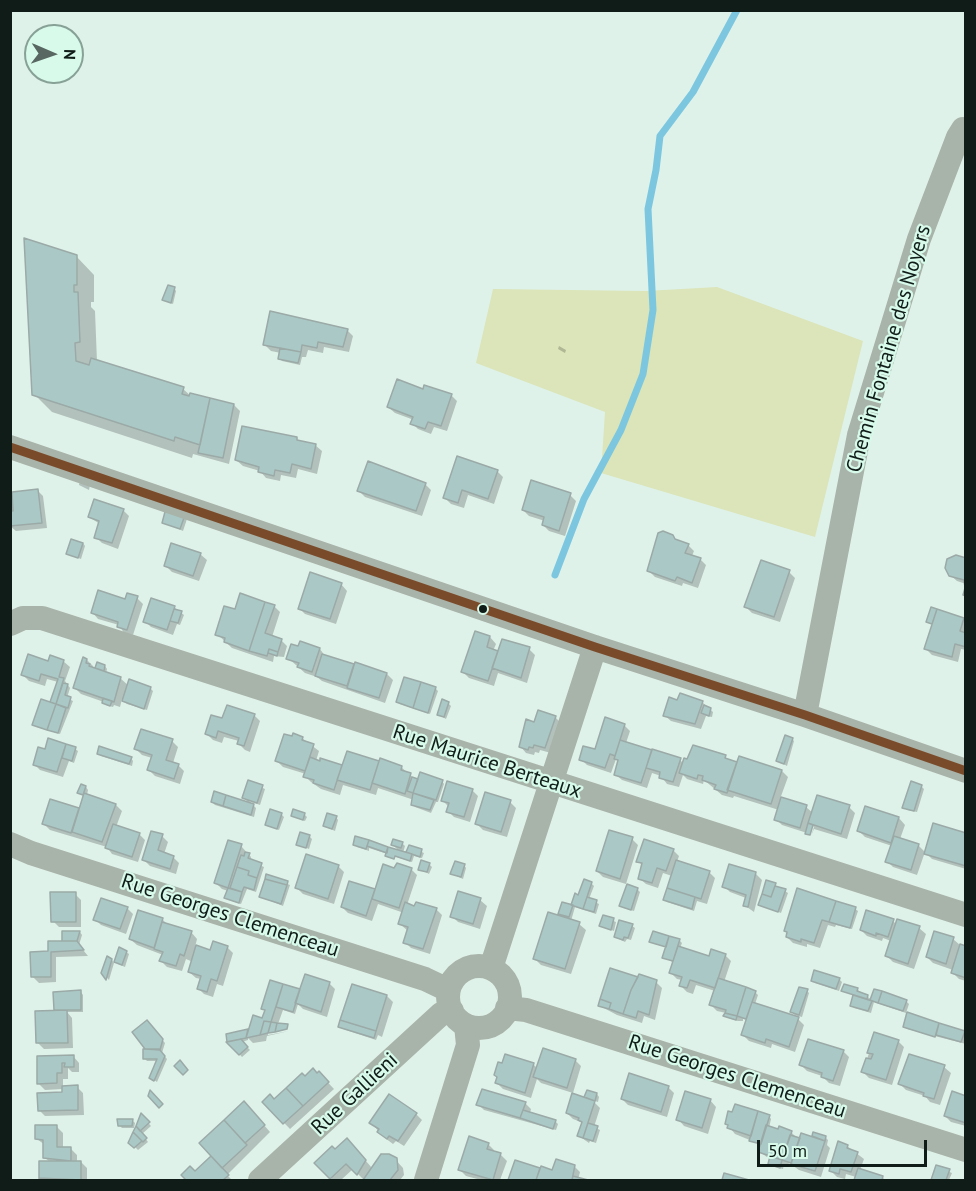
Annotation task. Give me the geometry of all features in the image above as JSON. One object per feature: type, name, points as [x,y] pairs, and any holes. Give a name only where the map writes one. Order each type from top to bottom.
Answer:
[{"type":"street","name":"Chemin Fontaine des Noyers","points":[[805,715],[859,435],[918,239],[963,129]]},
{"type":"street","points":[[10,447],[966,771]]},
{"type":"street","name":"Rue Maurice Berteaux","points":[[10,624],[33,616],[42,618],[966,915]]},
{"type":"street","points":[[491,968],[595,647]]},
{"type":"street","name":"Rue Georges Clemenceau","points":[[17,851],[425,979],[455,1009]]},
{"type":"street","points":[[426,1180],[468,1045],[455,1009],[452,981],[465,969],[473,966],[491,968],[499,974],[508,989],[507,1008],[495,1023],[486,1027],[476,1028],[455,1009]]},
{"type":"street","name":"Rue Georges Clemenceau","points":[[507,1008],[526,1010],[966,1150]]},
{"type":"street","name":"Rue Gallieni","points":[[260,1180],[441,1014],[455,1009]]},
{"type":"green space","points":[[717,287],[863,341],[815,537],[601,473],[605,412],[476,363],[493,289],[646,291]]},
{"type":"building","points":[[24,238],[77,255],[77,285],[74,285],[74,292],[78,292],[80,342],[75,343],[76,361],[89,365],[91,358],[184,387],[182,394],[189,396],[190,393],[210,398],[200,445],[175,437],[174,441],[32,395]]},
{"type":"building","points":[[168,285],[175,287],[171,303],[162,300]]},
{"type":"building","points":[[270,311],[348,329],[343,347],[318,342],[317,348],[302,345],[301,352],[263,345]]},
{"type":"building","points":[[280,348],[301,352],[298,363],[278,359]]},
{"type":"building","points":[[397,379],[423,389],[424,385],[452,394],[441,426],[428,422],[425,429],[410,424],[413,417],[387,407]]},
{"type":"building","points":[[210,398],[234,404],[223,458],[198,453]]},
{"type":"building","points":[[242,426],[297,437],[297,440],[316,444],[311,469],[292,464],[290,473],[275,470],[274,476],[258,472],[259,467],[235,460]]},
{"type":"building","points":[[457,456],[498,470],[488,499],[462,490],[458,503],[443,498]]},
{"type":"building","points":[[368,461],[426,483],[416,511],[357,491]]},
{"type":"building","points":[[531,480],[571,493],[559,531],[542,525],[544,517],[522,510]]},
{"type":"building","points":[[38,489],[42,523],[10,526],[10,511],[13,511],[12,492]]},
{"type":"building","points":[[94,499],[124,509],[112,543],[94,538],[99,521],[88,517]]},
{"type":"building","points":[[166,508],[185,515],[180,529],[162,523]]},
{"type":"building","points":[[663,531],[689,544],[685,553],[701,558],[692,583],[677,577],[675,581],[647,571],[658,533]]},
{"type":"building","points":[[71,539],[83,543],[78,558],[66,554]]},
{"type":"building","points":[[171,543],[201,553],[193,576],[164,566]]},
{"type":"building","points":[[956,555],[966,558],[966,596],[963,595],[964,580],[949,576],[945,568],[947,559]]},
{"type":"building","points":[[761,560],[790,570],[774,617],[744,607]]},
{"type":"building","points":[[310,572],[342,583],[330,619],[298,609]]},
{"type":"building","points":[[98,590],[125,599],[127,593],[138,596],[127,630],[117,627],[118,622],[91,613]]},
{"type":"building","points":[[240,593],[265,602],[249,651],[224,642],[225,638],[215,635],[224,606],[235,609]]},
{"type":"building","points":[[151,598],[175,606],[167,630],[143,622]]},
{"type":"building","points":[[265,602],[275,605],[265,633],[282,639],[278,652],[269,649],[267,656],[249,651]]},
{"type":"building","points":[[931,607],[937,609],[932,624],[926,622]]},
{"type":"building","points":[[174,609],[182,611],[178,623],[170,621]]},
{"type":"building","points":[[937,609],[964,618],[960,631],[966,633],[966,647],[955,644],[952,657],[924,649]]},
{"type":"building","points":[[475,631],[490,636],[487,647],[498,651],[488,681],[461,672]]},
{"type":"building","points":[[502,639],[530,647],[521,678],[492,668]]},
{"type":"building","points":[[300,641],[320,648],[312,672],[297,667],[299,663],[286,659],[291,644],[298,646]]},
{"type":"building","points":[[269,649],[278,652],[277,656],[268,653]]},
{"type":"building","points":[[28,654],[48,661],[50,655],[64,660],[59,677],[64,678],[56,704],[50,702],[58,679],[41,674],[39,681],[21,675]]},
{"type":"building","points":[[322,654],[354,664],[347,686],[315,676]]},
{"type":"building","points":[[83,657],[87,659],[86,663],[90,664],[89,666],[121,677],[114,702],[73,688]]},
{"type":"building","points":[[97,662],[105,665],[104,671],[95,668]]},
{"type":"building","points":[[355,662],[387,673],[379,698],[347,688]]},
{"type":"building","points":[[404,677],[421,682],[413,708],[396,702]]},
{"type":"building","points":[[129,679],[151,687],[144,709],[122,701]]},
{"type":"building","points":[[421,682],[436,687],[428,713],[413,708]]},
{"type":"building","points":[[63,683],[68,684],[65,695],[71,697],[68,708],[56,704]]},
{"type":"building","points":[[680,693],[703,701],[695,724],[663,716],[669,697],[677,700]]},
{"type":"building","points":[[103,698],[112,701],[110,706],[102,703]]},
{"type":"building","points":[[41,699],[56,704],[47,730],[32,725]]},
{"type":"building","points":[[442,699],[449,702],[444,717],[437,715]]},
{"type":"building","points":[[56,704],[66,708],[58,733],[47,730]]},
{"type":"building","points":[[227,705],[255,714],[244,746],[237,744],[239,738],[218,731],[216,738],[205,734],[211,715],[222,718]]},
{"type":"building","points":[[704,705],[711,708],[709,716],[701,713]]},
{"type":"building","points":[[538,710],[556,716],[545,748],[534,745],[528,750],[519,747],[526,719],[534,722]]},
{"type":"building","points":[[605,717],[625,724],[615,756],[610,754],[605,768],[579,760],[583,746],[595,749]]},
{"type":"building","points":[[141,729],[173,739],[166,760],[179,764],[174,779],[147,770],[152,755],[134,749]]},
{"type":"building","points":[[293,733],[303,737],[302,740],[314,744],[305,771],[275,761],[284,734],[292,736]]},
{"type":"building","points":[[785,735],[793,738],[784,764],[776,761]]},
{"type":"building","points":[[48,738],[66,744],[57,772],[33,765],[38,747],[45,749]]},
{"type":"building","points":[[620,740],[652,750],[641,783],[614,775],[618,760],[614,759]]},
{"type":"building","points":[[66,744],[76,747],[72,761],[62,758]]},
{"type":"building","points":[[693,745],[726,755],[725,758],[737,762],[727,793],[714,789],[716,785],[702,780],[703,776],[698,775],[697,779],[679,773],[684,758],[687,759]]},
{"type":"building","points":[[99,746],[132,757],[129,764],[97,754]]},
{"type":"building","points":[[652,749],[681,758],[673,782],[659,778],[660,772],[646,768]]},
{"type":"building","points":[[347,751],[379,761],[370,790],[337,780]]},
{"type":"building","points":[[739,756],[782,770],[771,804],[727,790]]},
{"type":"building","points":[[310,757],[342,765],[334,790],[303,777]]},
{"type":"building","points":[[380,758],[402,766],[401,770],[411,773],[405,794],[372,783]]},
{"type":"building","points":[[420,772],[443,780],[436,800],[413,793]]},
{"type":"building","points":[[412,777],[418,779],[413,793],[407,791]]},
{"type":"building","points":[[248,780],[263,785],[257,803],[242,798]]},
{"type":"building","points":[[447,781],[473,789],[464,817],[446,812],[449,803],[441,801]]},
{"type":"building","points":[[911,781],[922,785],[914,811],[902,808]]},
{"type":"building","points":[[81,784],[86,786],[83,795],[77,793]]},
{"type":"building","points":[[214,791],[226,795],[223,806],[211,802]]},
{"type":"building","points":[[485,792],[511,800],[501,832],[475,824]]},
{"type":"building","points":[[84,793],[116,804],[102,842],[72,832]]},
{"type":"building","points":[[413,793],[434,800],[430,810],[411,805]]},
{"type":"building","points":[[226,795],[254,804],[251,815],[223,806]]},
{"type":"building","points":[[817,795],[850,805],[841,834],[808,823]]},
{"type":"building","points":[[781,797],[807,805],[800,828],[774,820]]},
{"type":"building","points":[[50,799],[79,808],[71,833],[42,824]]},
{"type":"building","points":[[865,806],[899,817],[891,843],[857,831]]},
{"type":"building","points":[[270,809],[282,813],[277,829],[265,825]]},
{"type":"building","points":[[293,809],[305,813],[303,820],[291,816]]},
{"type":"building","points":[[327,813],[337,816],[332,829],[323,826]]},
{"type":"building","points":[[808,823],[813,825],[810,835],[805,834]]},
{"type":"building","points":[[933,823],[966,833],[966,866],[924,854]]},
{"type":"building","points":[[113,824],[140,833],[132,857],[105,848]]},
{"type":"building","points":[[609,830],[633,837],[620,879],[596,871]]},
{"type":"building","points":[[151,831],[163,834],[158,850],[174,856],[170,869],[142,860]]},
{"type":"building","points":[[300,832],[310,835],[306,848],[296,845]]},
{"type":"building","points":[[355,836],[369,840],[366,849],[353,845]]},
{"type":"building","points":[[894,836],[919,844],[911,870],[885,862]]},
{"type":"building","points":[[393,839],[403,842],[401,848],[391,845]]},
{"type":"building","points":[[644,839],[674,849],[666,871],[657,868],[652,883],[638,879],[642,863],[636,862]]},
{"type":"building","points":[[228,840],[242,844],[228,888],[214,883]]},
{"type":"building","points":[[369,840],[388,847],[387,853],[367,846]]},
{"type":"building","points":[[409,845],[422,849],[420,857],[406,852]]},
{"type":"building","points":[[388,847],[412,854],[410,861],[395,856],[394,859],[385,856]]},
{"type":"building","points":[[245,852],[250,853],[248,858],[262,863],[257,878],[248,875],[249,871],[237,867],[241,855],[244,856]]},
{"type":"building","points":[[306,854],[339,865],[328,899],[295,888]]},
{"type":"building","points":[[421,860],[430,863],[427,872],[418,870]]},
{"type":"building","points":[[676,860],[710,871],[701,899],[667,888]]},
{"type":"building","points":[[455,861],[465,864],[461,877],[450,874]]},
{"type":"building","points":[[397,863],[412,868],[399,908],[372,899],[383,864],[394,868]]},
{"type":"building","points":[[729,864],[756,872],[748,907],[743,906],[746,895],[722,887]]},
{"type":"building","points":[[237,867],[249,871],[248,875],[257,878],[254,890],[244,887],[242,892],[230,888]]},
{"type":"building","points":[[266,874],[288,881],[287,885],[265,879]]},
{"type":"building","points":[[265,879],[287,885],[281,904],[259,897]]},
{"type":"building","points":[[584,879],[592,882],[583,909],[571,905]]},
{"type":"building","points":[[766,880],[776,883],[771,897],[762,894]]},
{"type":"building","points":[[349,881],[375,889],[366,916],[341,907]]},
{"type":"building","points":[[627,884],[638,888],[631,910],[619,906]]},
{"type":"building","points":[[775,886],[786,889],[778,912],[758,905],[762,894],[771,897]]},
{"type":"building","points":[[228,888],[242,892],[239,903],[224,898]]},
{"type":"building","points":[[667,888],[695,897],[692,909],[663,900]]},
{"type":"building","points":[[797,888],[836,901],[829,922],[822,920],[814,943],[786,937],[787,932],[784,931]]},
{"type":"building","points":[[458,891],[481,898],[473,924],[450,917]]},
{"type":"building","points":[[50,892],[76,892],[76,922],[51,922]]},
{"type":"building","points":[[587,897],[597,900],[594,912],[583,909]]},
{"type":"building","points":[[101,898],[128,907],[120,929],[93,920]]},
{"type":"building","points":[[836,901],[856,907],[850,928],[829,922]]},
{"type":"building","points":[[405,902],[414,906],[416,902],[437,908],[423,949],[403,943],[408,927],[398,924]]},
{"type":"building","points":[[562,902],[573,905],[569,917],[558,914]]},
{"type":"building","points":[[138,910],[163,918],[154,948],[129,939]]},
{"type":"building","points":[[866,910],[894,919],[888,937],[876,933],[876,936],[860,930]]},
{"type":"building","points":[[548,912],[580,922],[565,969],[533,959]]},
{"type":"building","points":[[603,915],[614,918],[611,930],[599,926]]},
{"type":"building","points":[[897,919],[920,926],[908,964],[885,956]]},
{"type":"building","points":[[619,920],[633,924],[628,938],[624,937],[623,940],[614,937]]},
{"type":"building","points":[[162,922],[192,931],[184,956],[180,954],[176,966],[159,961],[163,952],[154,949]]},
{"type":"building","points":[[62,931],[80,931],[77,941],[62,941]]},
{"type":"building","points":[[653,931],[669,936],[666,947],[649,942]]},
{"type":"building","points":[[934,931],[954,937],[946,964],[926,957]]},
{"type":"building","points":[[669,936],[680,939],[673,961],[662,958]]},
{"type":"building","points":[[48,941],[77,941],[84,950],[51,952],[51,977],[31,977],[30,952],[48,951]]},
{"type":"building","points":[[213,941],[228,946],[217,981],[211,979],[207,992],[197,989],[201,976],[188,972],[196,945],[210,950]]},
{"type":"building","points":[[960,944],[966,946],[966,978],[951,973]]},
{"type":"building","points":[[678,946],[709,956],[711,949],[726,954],[715,988],[690,980],[687,988],[679,986],[682,977],[669,973]]},
{"type":"building","points":[[119,947],[127,951],[122,965],[114,962]]},
{"type":"building","points":[[107,956],[112,959],[106,980],[101,973]]},
{"type":"building","points":[[610,968],[638,977],[623,1014],[609,1009],[611,1003],[600,999]]},
{"type":"building","points":[[814,970],[840,978],[836,989],[811,981]]},
{"type":"building","points":[[305,974],[330,982],[321,1012],[295,1003]]},
{"type":"building","points":[[639,974],[657,980],[649,1015],[638,1011],[636,1018],[623,1014]]},
{"type":"building","points":[[718,978],[746,987],[737,1016],[709,1005]]},
{"type":"building","points":[[270,980],[283,984],[271,1022],[264,1021],[260,1035],[246,1038],[253,1015],[262,1018],[265,1010],[261,1009]]},
{"type":"building","points":[[283,984],[300,989],[293,1012],[276,1007]]},
{"type":"building","points":[[352,984],[387,995],[376,1031],[340,1020]]},
{"type":"building","points":[[844,984],[858,988],[857,991],[868,995],[867,999],[841,991]]},
{"type":"building","points":[[746,987],[756,991],[746,1019],[737,1016]]},
{"type":"building","points":[[799,987],[808,989],[799,1015],[790,1012]]},
{"type":"building","points":[[874,989],[882,991],[878,1003],[870,1000]]},
{"type":"building","points":[[81,990],[81,1010],[54,1010],[53,992]]},
{"type":"building","points":[[882,991],[907,1000],[903,1011],[878,1003]]},
{"type":"building","points":[[853,995],[872,1001],[868,1011],[850,1006]]},
{"type":"building","points":[[600,999],[611,1003],[609,1009],[598,1006]]},
{"type":"building","points":[[752,1002],[799,1017],[789,1047],[766,1039],[765,1043],[741,1035]]},
{"type":"building","points":[[67,1010],[68,1043],[36,1043],[35,1011]]},
{"type":"building","points":[[907,1012],[939,1023],[935,1037],[903,1027]]},
{"type":"building","points":[[725,1013],[737,1016],[736,1020],[723,1016]]},
{"type":"building","points":[[147,1020],[163,1039],[160,1050],[145,1049],[132,1032]]},
{"type":"building","points":[[340,1020],[376,1031],[374,1038],[338,1027]]},
{"type":"building","points":[[264,1021],[271,1022],[268,1033],[260,1035]]},
{"type":"building","points":[[271,1022],[277,1023],[275,1032],[268,1033]]},
{"type":"building","points":[[277,1023],[288,1024],[287,1029],[275,1032]]},
{"type":"building","points":[[939,1023],[965,1031],[961,1042],[936,1035]]},
{"type":"building","points":[[248,1029],[246,1038],[227,1042],[226,1034]]},
{"type":"building","points":[[874,1032],[899,1040],[886,1080],[861,1072],[866,1058],[871,1059],[873,1054],[867,1053]]},
{"type":"building","points":[[241,1039],[248,1047],[239,1055],[226,1042]]},
{"type":"building","points":[[808,1039],[844,1050],[833,1081],[821,1077],[822,1073],[799,1065]]},
{"type":"building","points":[[543,1048],[576,1059],[567,1088],[533,1077]]},
{"type":"building","points":[[143,1049],[159,1049],[165,1056],[154,1081],[149,1078],[157,1059],[143,1059]]},
{"type":"building","points":[[505,1054],[534,1063],[525,1093],[495,1083],[497,1077],[494,1075],[498,1062],[502,1063]]},
{"type":"building","points":[[909,1054],[945,1065],[934,1099],[898,1084]]},
{"type":"building","points":[[74,1055],[74,1067],[64,1067],[65,1063],[62,1063],[62,1073],[57,1073],[57,1083],[37,1084],[37,1056]]},
{"type":"building","points":[[180,1060],[188,1070],[183,1075],[174,1066]]},
{"type":"building","points":[[313,1068],[329,1082],[303,1106],[286,1088],[302,1073],[305,1076]]},
{"type":"building","points":[[629,1073],[669,1086],[661,1112],[621,1099]]},
{"type":"building","points":[[78,1085],[78,1110],[38,1111],[37,1093],[62,1092],[62,1086]]},
{"type":"building","points":[[286,1088],[303,1106],[283,1124],[262,1102],[270,1094],[274,1099]]},
{"type":"building","points":[[482,1089],[526,1102],[520,1118],[476,1105]]},
{"type":"building","points":[[150,1090],[163,1104],[159,1108],[148,1096]]},
{"type":"building","points":[[587,1090],[597,1093],[595,1101],[584,1097]]},
{"type":"building","points":[[685,1091],[711,1099],[702,1128],[676,1120]]},
{"type":"building","points":[[952,1091],[966,1096],[966,1123],[944,1116]]},
{"type":"building","points":[[572,1093],[595,1101],[583,1138],[577,1136],[582,1122],[578,1120],[579,1118],[566,1113]]},
{"type":"building","points":[[389,1094],[417,1113],[398,1141],[389,1136],[387,1139],[377,1132],[379,1129],[369,1123]]},
{"type":"building","points":[[244,1101],[265,1125],[245,1143],[224,1120]]},
{"type":"building","points":[[735,1104],[758,1111],[751,1136],[727,1128],[728,1125],[725,1124],[728,1111],[732,1112]]},
{"type":"building","points":[[523,1110],[556,1120],[553,1129],[520,1118]]},
{"type":"building","points":[[758,1111],[770,1115],[761,1144],[749,1141]]},
{"type":"building","points":[[141,1113],[150,1122],[140,1131],[136,1126]]},
{"type":"building","points":[[117,1119],[133,1119],[132,1126],[118,1126]]},
{"type":"building","points":[[224,1120],[247,1145],[222,1168],[199,1143]]},
{"type":"building","points":[[588,1123],[598,1126],[593,1141],[583,1138]]},
{"type":"building","points":[[35,1125],[57,1125],[57,1147],[71,1147],[71,1161],[43,1158],[43,1140],[35,1139]]},
{"type":"building","points":[[766,1125],[778,1129],[779,1126],[792,1131],[782,1160],[758,1152]]},
{"type":"building","points":[[136,1126],[147,1138],[143,1142],[133,1132]]},
{"type":"building","points":[[133,1132],[142,1141],[134,1148],[128,1143]]},
{"type":"building","points":[[813,1132],[826,1136],[825,1141],[812,1136]]},
{"type":"building","points":[[801,1133],[825,1141],[815,1171],[791,1164]]},
{"type":"building","points":[[790,1135],[800,1138],[791,1163],[782,1160]]},
{"type":"building","points":[[469,1136],[489,1143],[487,1149],[501,1153],[493,1180],[458,1170]]},
{"type":"building","points":[[347,1138],[366,1160],[357,1175],[346,1164],[330,1179],[314,1163],[332,1146],[335,1149]]},
{"type":"building","points":[[838,1141],[858,1152],[851,1172],[840,1169],[839,1174],[829,1171]]},
{"type":"building","points":[[381,1154],[389,1154],[397,1158],[398,1170],[390,1180],[363,1180]]},
{"type":"building","points":[[211,1156],[229,1175],[223,1180],[186,1180],[181,1175],[190,1166],[195,1171]]},
{"type":"building","points":[[770,1156],[782,1160],[780,1168],[768,1164]]},
{"type":"building","points":[[556,1159],[575,1165],[572,1180],[536,1180],[541,1166],[552,1170]]},
{"type":"building","points":[[515,1160],[540,1168],[536,1180],[508,1180]]},
{"type":"building","points":[[39,1161],[81,1161],[81,1180],[39,1178]]},
{"type":"building","points":[[936,1165],[950,1169],[946,1180],[931,1180]]},
{"type":"building","points":[[858,1168],[883,1176],[882,1180],[854,1180]]},
{"type":"building","points":[[724,1173],[749,1180],[722,1180]]},
{"type":"building","points":[[573,1176],[588,1180],[572,1180]]},
{"type":"building","points":[[39,1178],[81,1180],[39,1180]]},
{"type":"waterway","points":[[555,575],[584,499],[621,430],[643,374],[653,310],[648,209],[660,136],[693,92],[737,10]]},
{"type":"transit line","name":"50","points":[[10,447],[966,771]]}]
